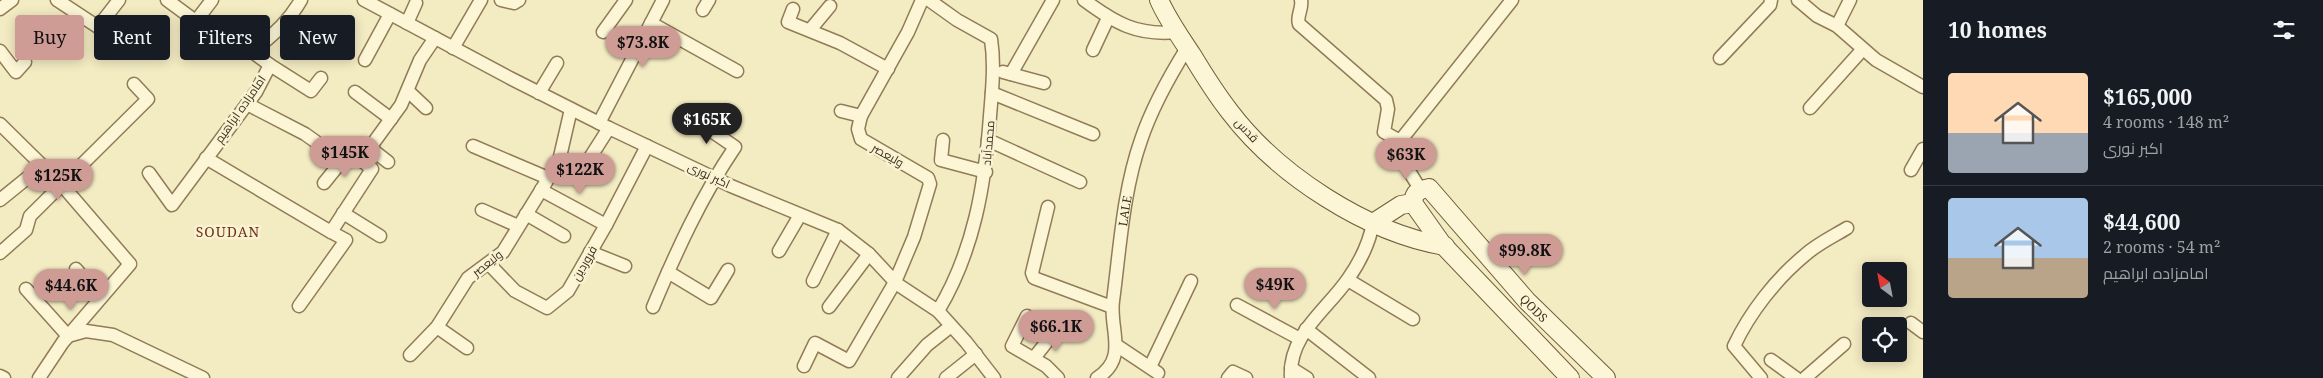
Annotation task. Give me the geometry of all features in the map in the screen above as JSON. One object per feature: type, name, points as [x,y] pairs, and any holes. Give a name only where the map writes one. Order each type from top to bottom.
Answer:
[{"type":"main road","name":"قدس","points":[[1159,0],[1176,32],[1231,114],[1260,144],[1298,178],[1331,201],[1373,223],[1420,242],[1445,246]]},
{"type":"main road","points":[[1373,223],[1420,193]]},
{"type":"main road","name":"QODS","points":[[1420,193],[1445,246],[1570,378]]},
{"type":"main road","name":"QODS","points":[[1420,193],[1526,301],[1606,378]]},
{"type":"street","points":[[0,9],[12,0]]},
{"type":"street","points":[[57,0],[98,27],[119,0]]},
{"type":"street","name":"امامزاده ابراهیم","points":[[167,0],[188,15]]},
{"type":"street","points":[[201,15],[212,0]]},
{"type":"street","points":[[270,38],[294,13],[301,0]]},
{"type":"street","name":"اکبر نوری","points":[[364,0],[539,93],[647,146],[714,178],[838,230],[869,254],[894,282],[938,311],[976,354],[994,378]]},
{"type":"street","points":[[453,48],[481,0]]},
{"type":"street","points":[[501,0],[514,3],[518,0]]},
{"type":"street","points":[[603,32],[626,0]]},
{"type":"street","points":[[577,178],[663,0]]},
{"type":"street","points":[[841,112],[861,116],[908,32],[922,0]]},
{"type":"street","name":"محمدآباد","points":[[929,0],[943,4],[957,20],[991,40],[993,70],[986,172],[972,234],[954,284],[938,311]]},
{"type":"street","points":[[1011,74],[1053,0]]},
{"type":"street","points":[[1084,0],[1108,18],[1123,26],[1155,34],[1176,32]]},
{"type":"street","points":[[1301,0],[1302,6],[1298,16],[1300,24],[1386,100],[1388,109],[1384,132],[1400,141],[1406,166],[1420,193]]},
{"type":"street","points":[[1400,141],[1512,0]]},
{"type":"street","points":[[1720,58],[1770,5],[1771,0]]},
{"type":"street","points":[[1798,0],[1817,16],[1837,26],[1876,60],[1923,87]]},
{"type":"street","points":[[1837,26],[1850,0]]},
{"type":"street","points":[[407,23],[416,3]]},
{"type":"street","points":[[810,30],[830,6]]},
{"type":"street","points":[[793,9],[788,22],[810,30],[888,69]]},
{"type":"street","points":[[365,60],[390,14]]},
{"type":"street","points":[[1093,50],[1108,18]]},
{"type":"street","points":[[651,23],[737,71]]},
{"type":"street","points":[[361,160],[391,119],[408,91],[420,60],[435,38]]},
{"type":"street","name":"LALE","points":[[1097,378],[1103,374],[1112,361],[1116,345],[1112,307],[1130,179],[1141,140],[1167,81],[1187,48]]},
{"type":"street","points":[[1810,108],[1863,50]]},
{"type":"street","points":[[0,51],[16,72],[25,62]]},
{"type":"street","name":"امامزاده ابراهیم","points":[[148,173],[172,205],[247,104],[270,65],[264,60]]},
{"type":"street","points":[[539,93],[556,64]]},
{"type":"street","points":[[270,65],[310,91],[321,78]]},
{"type":"street","points":[[993,70],[1044,83]]},
{"type":"street","points":[[0,253],[26,230],[30,216],[148,99],[134,84]]},
{"type":"street","points":[[408,91],[426,108]]},
{"type":"street","points":[[355,92],[391,119]]},
{"type":"street","points":[[992,93],[1093,134]]},
{"type":"street","points":[[247,104],[305,134],[333,154],[361,160],[372,169],[331,232]]},
{"type":"street","name":"ولیعصر","points":[[410,355],[436,327],[468,278],[503,252],[559,161],[571,109]]},
{"type":"street","points":[[653,307],[714,178],[735,147],[688,115]]},
{"type":"street","name":"ولیعصر","points":[[861,116],[858,129],[862,140],[928,178],[930,184],[914,238],[894,282]]},
{"type":"street","points":[[0,124],[62,186],[130,264],[68,336],[39,378]]},
{"type":"street","points":[[943,140],[941,160],[986,172]]},
{"type":"street","points":[[988,140],[1080,182]]},
{"type":"street","points":[[473,146],[548,178]]},
{"type":"street","name":"فروردین","points":[[488,264],[515,291],[547,308],[568,290],[606,225],[647,146]]},
{"type":"street","points":[[370,148],[388,162]]},
{"type":"street","points":[[1911,170],[1923,149]]},
{"type":"street","points":[[324,183],[345,156]]},
{"type":"street","points":[[206,158],[346,240],[299,306]]},
{"type":"street","points":[[0,200],[42,166]]},
{"type":"street","points":[[541,190],[606,225]]},
{"type":"street","points":[[1048,207],[1032,273],[1034,278],[1112,307]]},
{"type":"street","points":[[482,210],[518,226]]},
{"type":"street","points":[[343,213],[380,236]]},
{"type":"street","points":[[526,214],[564,236]]},
{"type":"street","points":[[779,252],[800,215]]},
{"type":"street","points":[[1308,378],[1291,373],[1303,334],[1348,280],[1370,243],[1373,223]]},
{"type":"street","points":[[1761,378],[1734,346],[1743,326],[1780,279],[1805,254],[1847,228]]},
{"type":"street","points":[[813,281],[838,230]]},
{"type":"street","points":[[590,252],[625,266]]},
{"type":"street","points":[[829,306],[869,254]]},
{"type":"street","points":[[76,269],[100,298]]},
{"type":"street","points":[[668,272],[711,298],[728,270]]},
{"type":"street","points":[[1348,280],[1414,319]]},
{"type":"street","points":[[1116,345],[1154,370],[1191,281]]},
{"type":"street","points":[[804,366],[816,343],[849,361],[894,282]]},
{"type":"street","points":[[26,289],[68,336]]},
{"type":"street","points":[[1237,305],[1303,334],[1369,378]]},
{"type":"street","points":[[1027,316],[1012,346],[1034,358],[1058,378]]},
{"type":"street","points":[[1912,322],[1923,332]]},
{"type":"street","points":[[898,378],[927,345],[951,326]]},
{"type":"street","points":[[436,327],[467,348]]},
{"type":"street","points":[[1034,358],[1056,330]]},
{"type":"street","points":[[68,336],[86,331],[113,335],[203,378]]},
{"type":"street","points":[[1805,378],[1844,344]]},
{"type":"street","points":[[946,378],[976,354]]},
{"type":"street","points":[[1771,360],[1796,378]]},
{"type":"street","points":[[1228,378],[1233,372],[1246,378]]},
{"type":"street","points":[[0,376],[4,378]]},
{"type":"district","name":"SOUDAN","points":[[228,231]]}]
